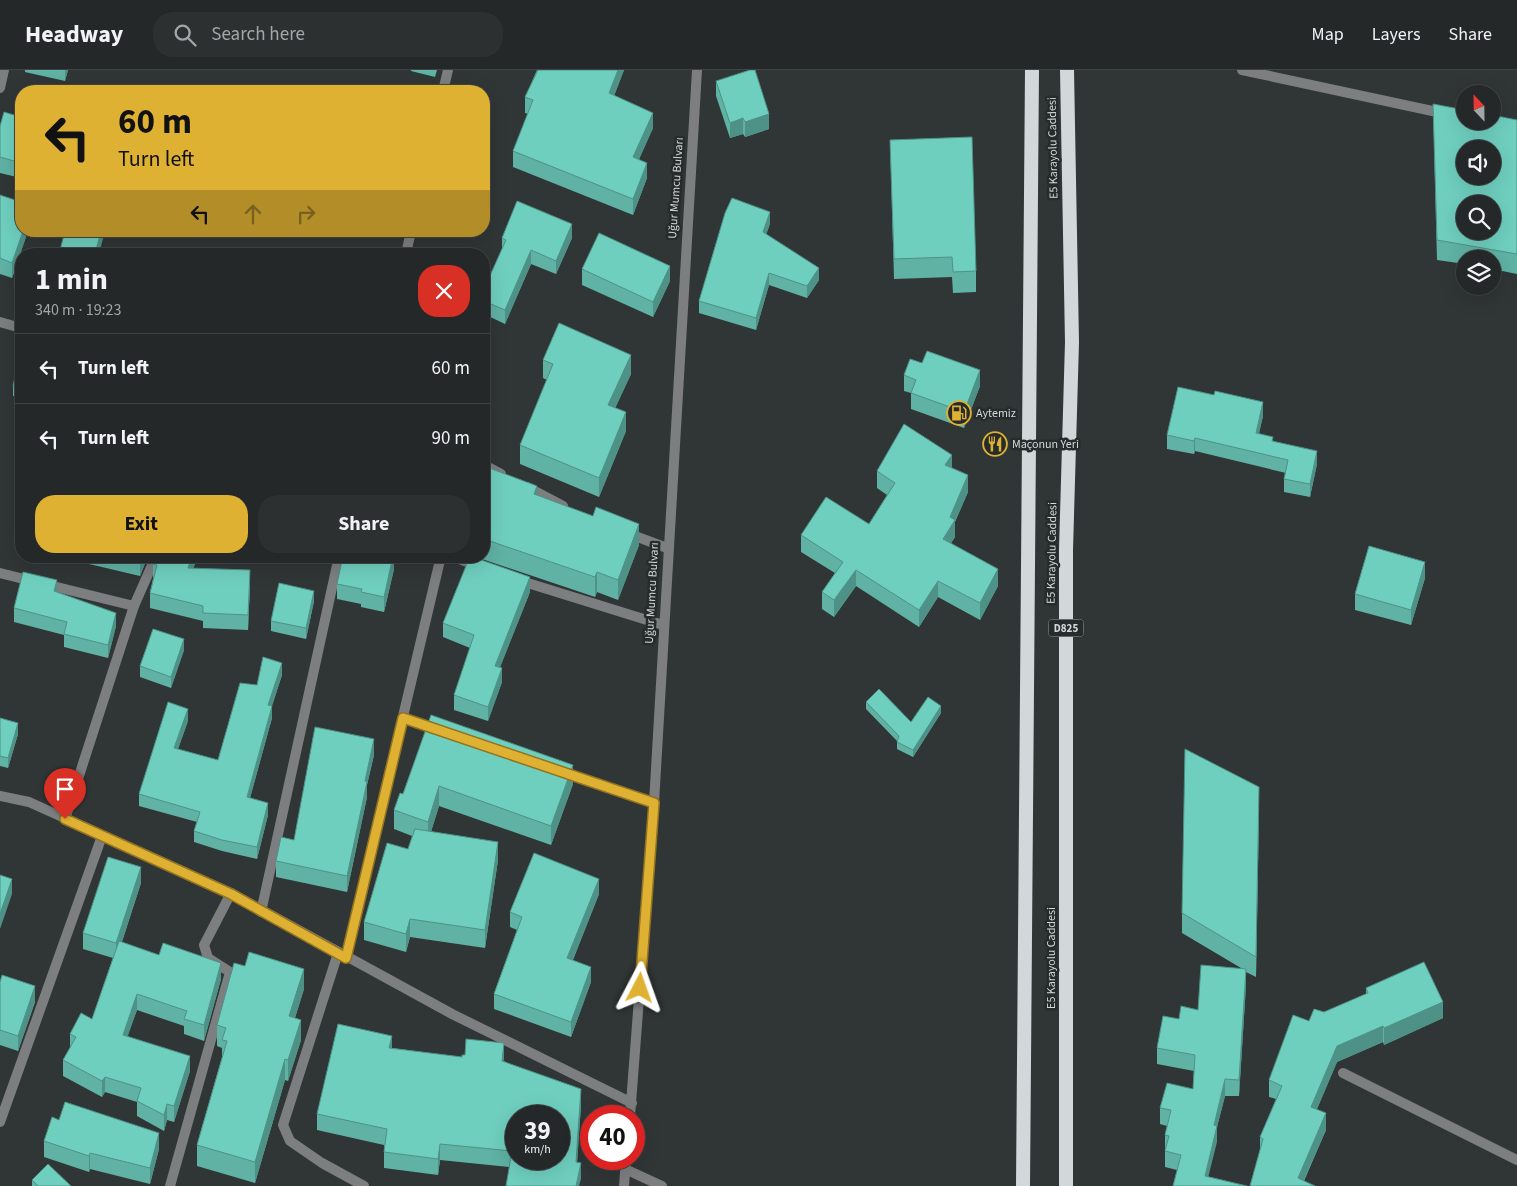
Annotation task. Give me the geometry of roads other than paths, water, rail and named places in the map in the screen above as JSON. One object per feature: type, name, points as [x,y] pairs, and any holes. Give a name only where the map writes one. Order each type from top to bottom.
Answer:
[{"type":"highway","name":"E5 Karayolu Caddesi","points":[[1023,1186],[1032,70]]},
{"type":"highway","name":"E5 Karayolu Caddesi","points":[[1066,70],[1072,342],[1066,550],[1066,1186]]},
{"type":"street","points":[[0,88],[4,70]]},
{"type":"street","points":[[444,85],[448,70]]},
{"type":"street","name":"Uğur Mumcu Bulvarı","points":[[632,1103],[654,803],[667,548],[697,70]]},
{"type":"street","points":[[1242,70],[1456,116]]},
{"type":"street","points":[[0,322],[15,326]]},
{"type":"street","points":[[490,468],[577,513]]},
{"type":"street","points":[[613,527],[667,548]]},
{"type":"street","points":[[65,819],[134,606],[153,563]]},
{"type":"street","points":[[262,912],[337,563]]},
{"type":"street","points":[[364,1186],[322,1163],[290,1140],[283,1124],[342,955],[403,718],[439,563]]},
{"type":"street","points":[[470,563],[549,592],[663,625]]},
{"type":"street","points":[[0,572],[134,606]]},
{"type":"street","points":[[403,718],[450,734]]},
{"type":"street","points":[[552,769],[654,803]]},
{"type":"street","points":[[0,796],[29,802],[231,894],[452,1014],[632,1103]]},
{"type":"street","points":[[0,1122],[102,836]]},
{"type":"street","points":[[170,1186],[230,972],[208,958],[204,945],[231,894]]},
{"type":"street","points":[[1343,1073],[1517,1160]]},
{"type":"street","points":[[624,1186],[625,1170]]},
{"type":"street","points":[[636,1170],[662,1186]]},
{"type":"place","name":"Aytemiz","points":[[959,413]]},
{"type":"place","name":"Maçonun Yeri","points":[[995,444]]}]
